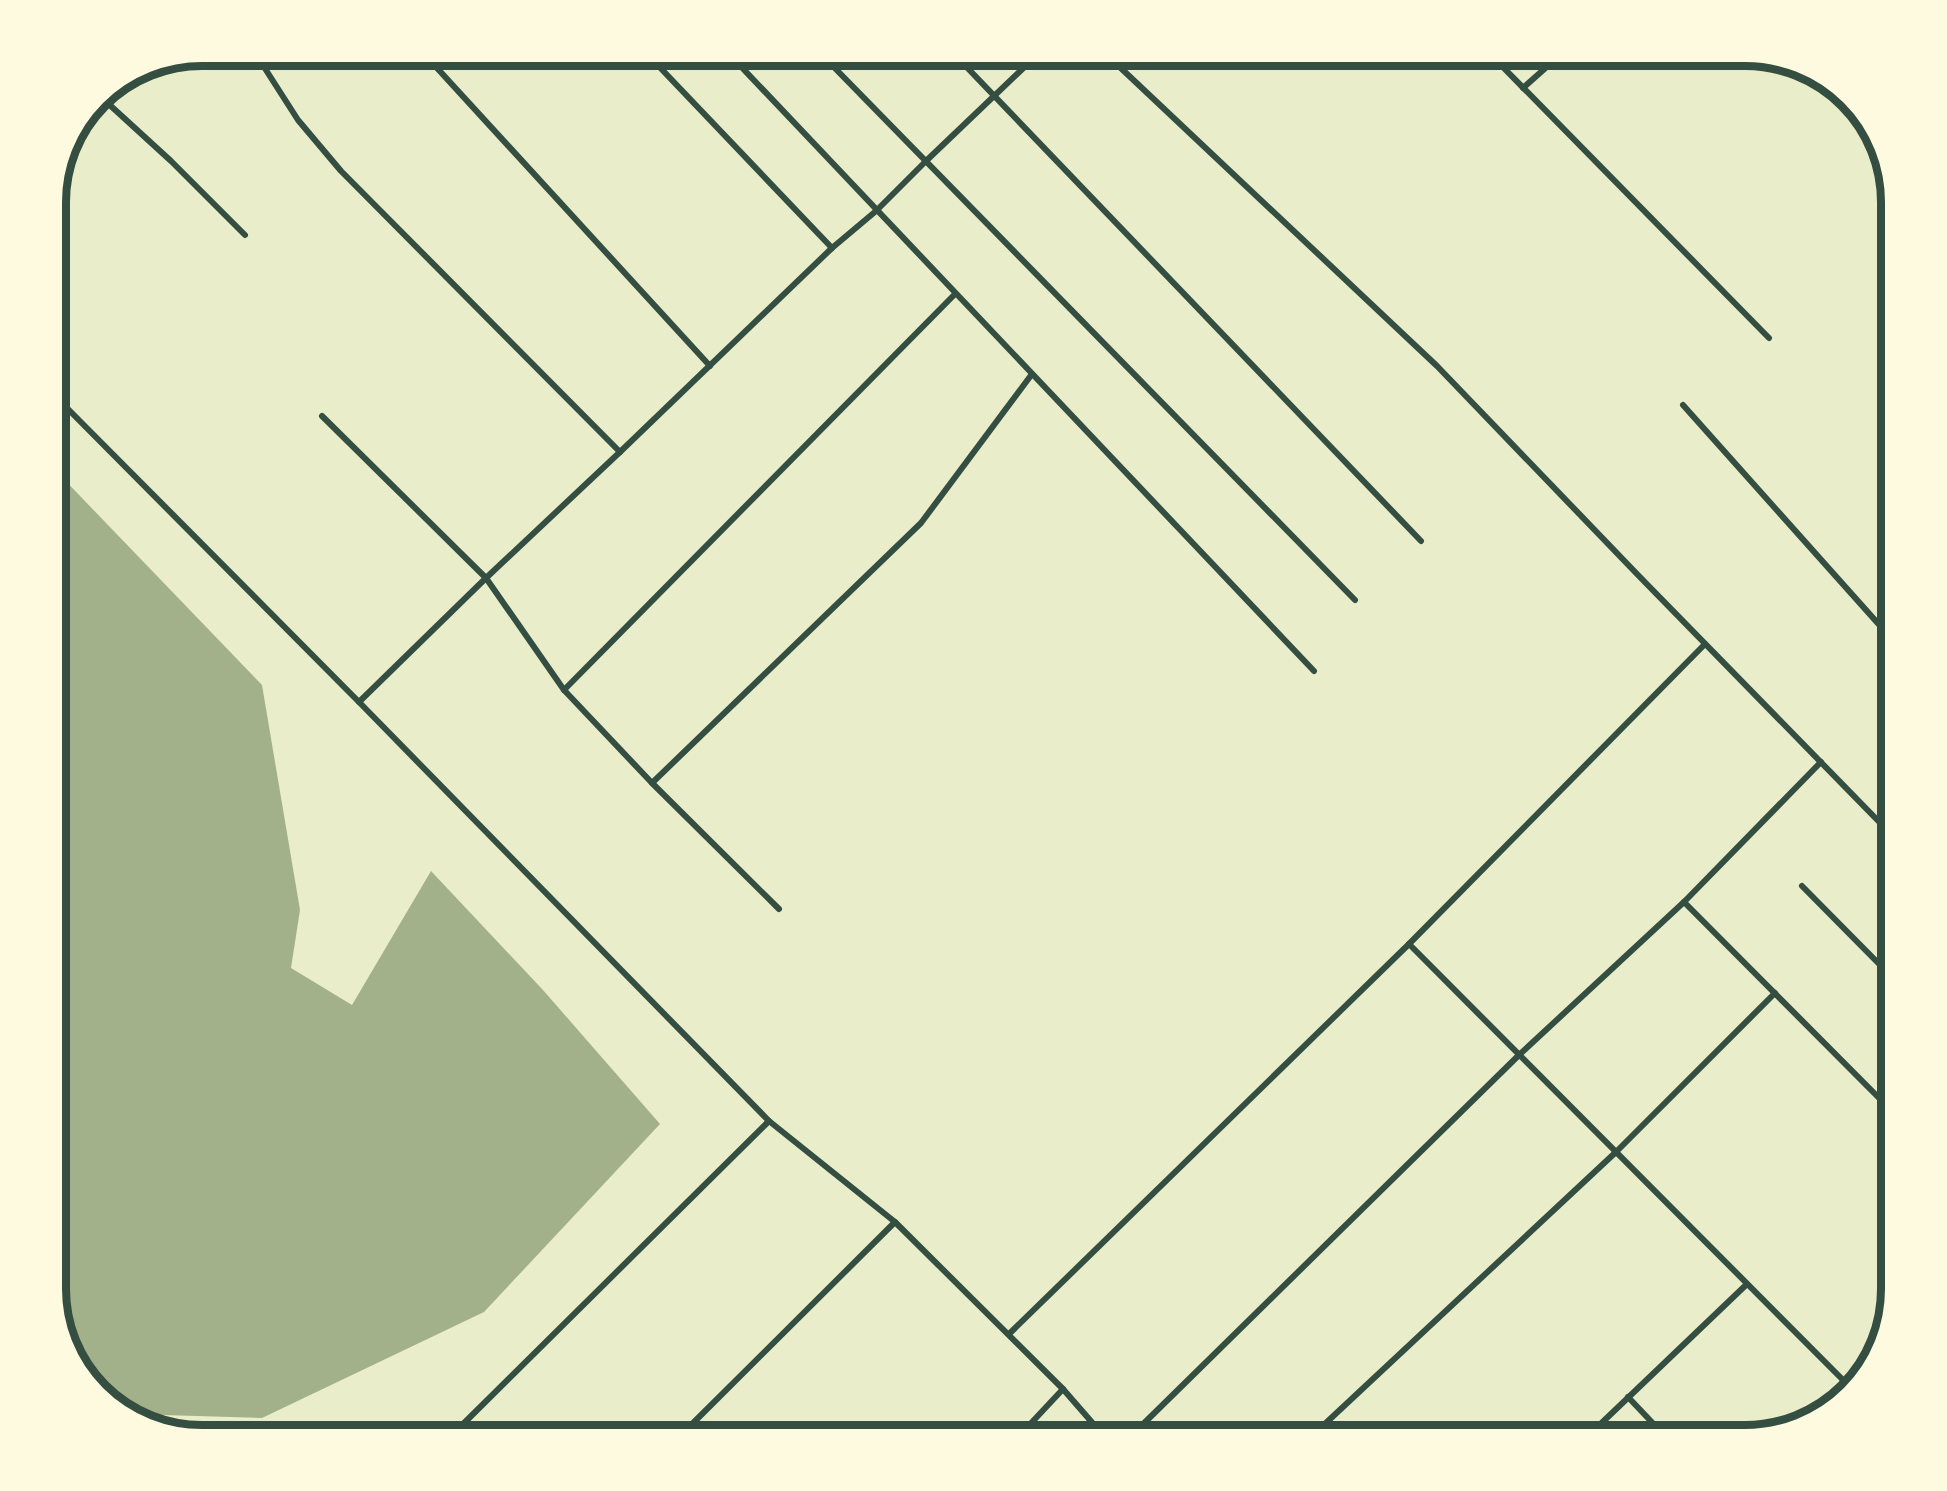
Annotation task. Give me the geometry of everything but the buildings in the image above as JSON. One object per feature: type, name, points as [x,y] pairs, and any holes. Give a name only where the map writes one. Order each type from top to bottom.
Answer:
[{"type":"street","points":[[264,66],[297,120],[341,171],[620,452]]},
{"type":"street","points":[[435,66],[710,366]]},
{"type":"street","points":[[659,66],[832,248]]},
{"type":"street","points":[[740,66],[1314,672]]},
{"type":"street","points":[[833,66],[1355,600]]},
{"type":"street","points":[[966,66],[1421,541]]},
{"type":"street","points":[[359,702],[486,578],[832,248],[876,211],[1026,66]]},
{"type":"street","points":[[1119,66],[1437,366],[1881,823]]},
{"type":"street","points":[[1502,66],[1769,338]]},
{"type":"street","points":[[1523,88],[1548,66]]},
{"type":"street","points":[[108,104],[171,161],[245,236]]},
{"type":"street","points":[[564,690],[956,294]]},
{"type":"street","points":[[652,783],[921,523],[1032,374]]},
{"type":"street","points":[[1683,405],[1881,626]]},
{"type":"street","points":[[66,407],[359,702],[769,1121],[895,1222],[1063,1389],[1094,1425]]},
{"type":"street","points":[[322,416],[486,578],[564,690],[652,783],[779,909]]},
{"type":"street","points":[[1009,1334],[1409,944],[1705,644]]},
{"type":"street","points":[[1143,1425],[1519,1055],[1684,902],[1821,762]]},
{"type":"street","points":[[1802,886],[1881,965]]},
{"type":"street","points":[[1684,902],[1881,1099]]},
{"type":"street","points":[[1409,944],[1844,1381]]},
{"type":"street","points":[[1325,1425],[1616,1152],[1775,993]]},
{"type":"street","points":[[463,1425],[769,1121]]},
{"type":"street","points":[[692,1425],[895,1222]]},
{"type":"street","points":[[1600,1425],[1747,1284]]},
{"type":"street","points":[[1030,1425],[1063,1389]]},
{"type":"street","points":[[1628,1397],[1654,1425]]},
{"type":"shaded area","points":[[66,481],[262,685],[300,910],[291,968],[352,1005],[431,871],[543,990],[660,1124],[484,1312],[262,1418],[149,1415],[134,1407],[106,1385],[89,1365],[76,1341],[67,1307]]}]
